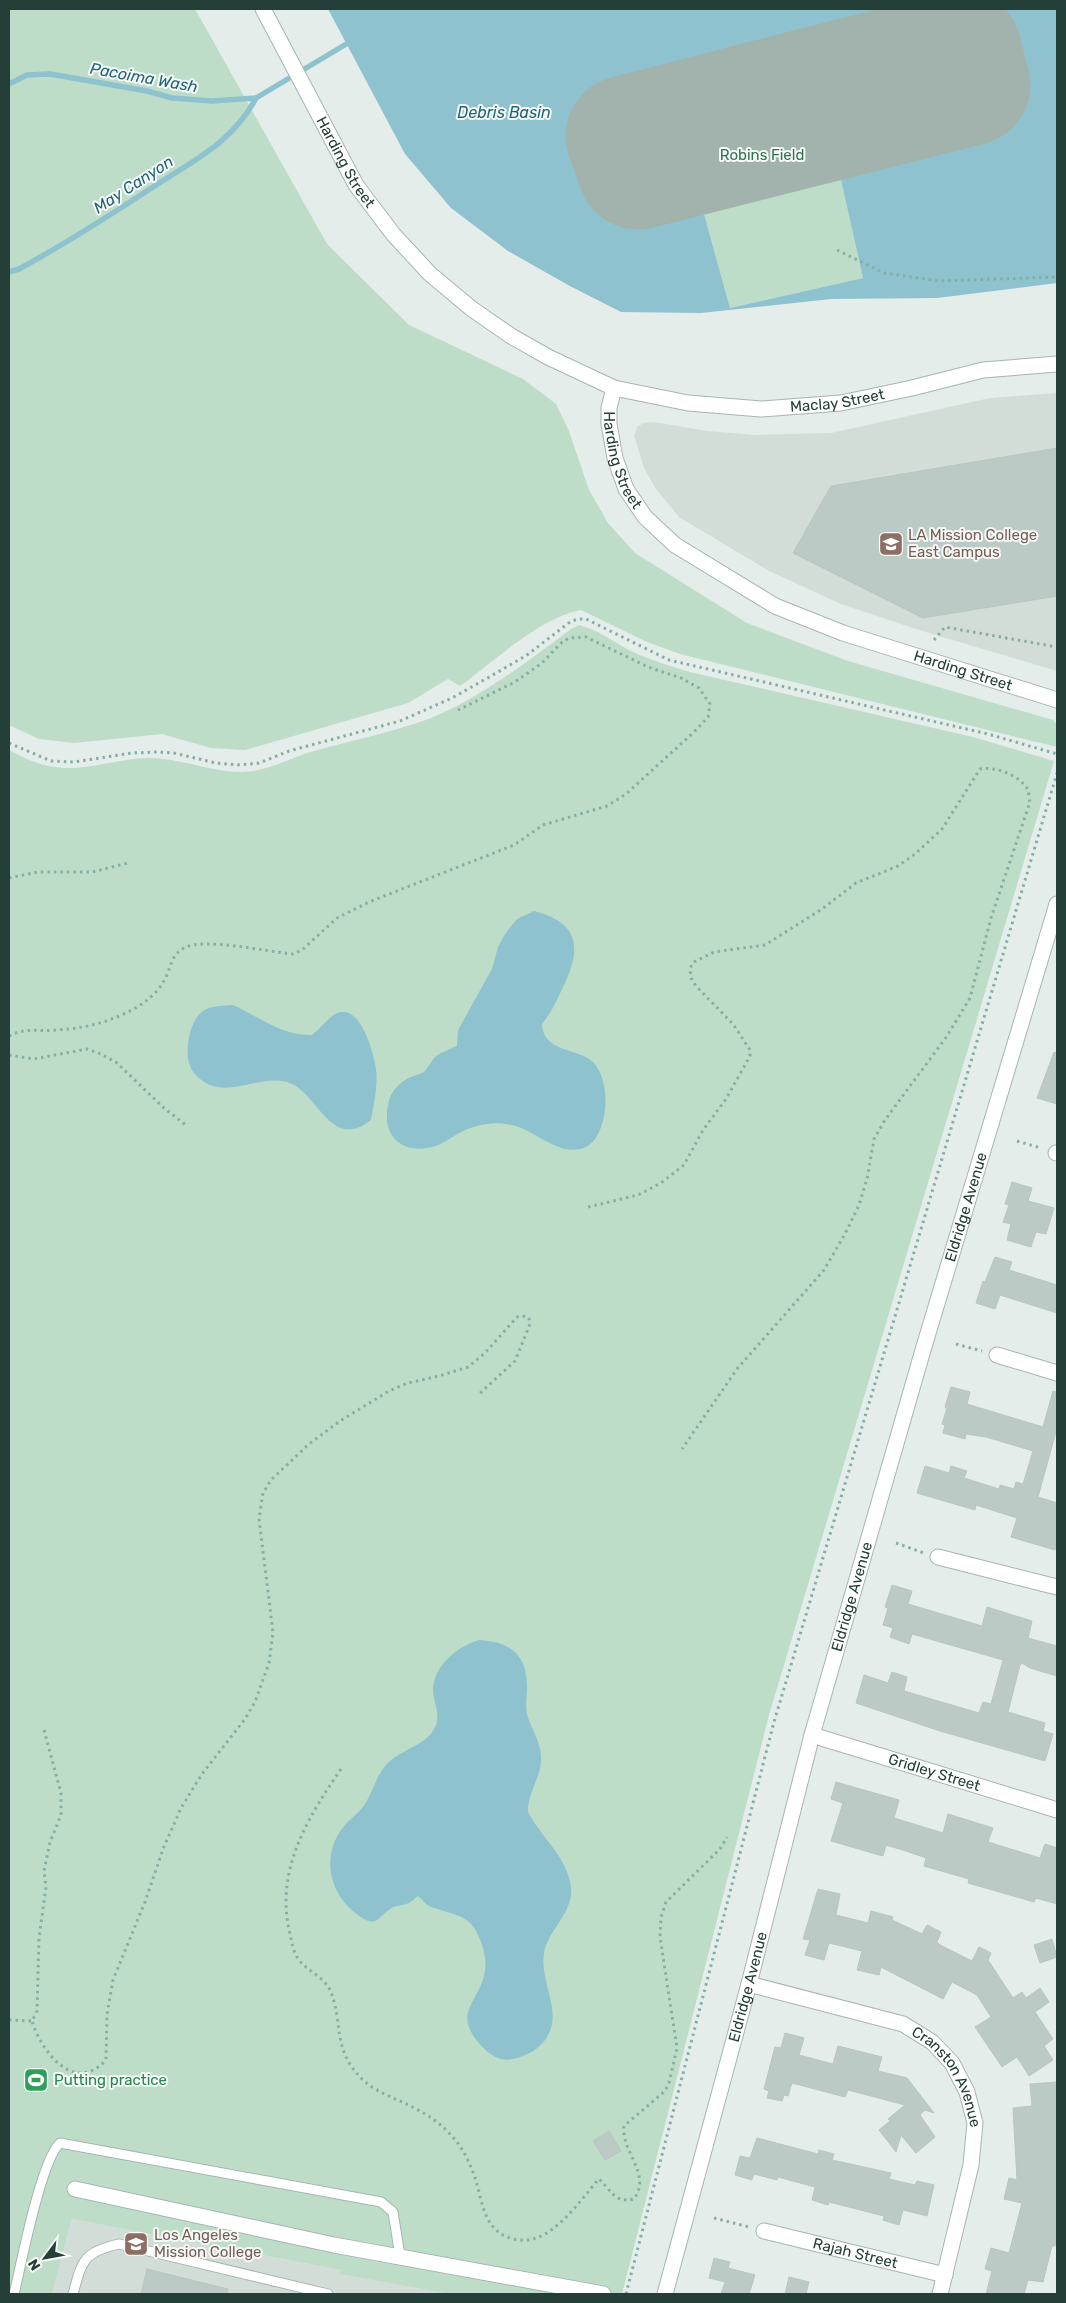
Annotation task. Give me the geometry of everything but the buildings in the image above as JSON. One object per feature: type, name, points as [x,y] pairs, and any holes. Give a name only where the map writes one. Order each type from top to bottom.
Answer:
[{"type":"street","name":"Harding Street","points":[[263,9],[310,102],[356,184],[393,234],[430,274],[472,309],[511,336],[548,357],[614,388],[609,408],[609,424],[615,458],[626,488],[645,517],[660,534],[775,606],[843,633],[1057,700]]},
{"type":"street","name":"Maclay Street","points":[[614,388],[688,403],[761,409],[841,403],[983,370],[1057,364]]},
{"type":"street","name":"Eldridge Avenue","points":[[666,2294],[749,1984],[812,1735],[923,1350],[1057,904]]},
{"type":"street","points":[[997,1355],[1057,1373]]},
{"type":"street","points":[[938,1557],[1057,1587]]},
{"type":"street","name":"Gridley Street","points":[[812,1735],[1057,1810]]},
{"type":"street","name":"Cranston Avenue","points":[[749,1984],[903,2024],[932,2042],[952,2063],[967,2092],[975,2123],[971,2166],[940,2294]]},
{"type":"street","points":[[75,2189],[334,2245],[603,2294]]},
{"type":"street","name":"Rajah Street","points":[[764,2230],[945,2275]]},
{"type":"lane","points":[[14,2294],[42,2182],[53,2149],[60,2143],[381,2202],[393,2212],[400,2256]]},
{"type":"lane","points":[[73,2294],[81,2264],[98,2249],[119,2244],[328,2294]]},
{"type":"path","points":[[837,250],[884,273],[939,281],[1057,277]]},
{"type":"path","points":[[9,743],[51,761],[74,762],[132,753],[157,752],[174,753],[240,765],[259,763],[289,751],[400,720],[452,698],[527,655],[562,627],[578,619],[586,619],[669,660],[988,734],[1057,754]]},
{"type":"path","points":[[934,640],[945,627],[1057,647]]},
{"type":"path","points":[[9,1036],[17,1032],[35,1029],[54,1031],[79,1029],[111,1019],[141,1005],[154,994],[166,977],[176,954],[185,947],[215,944],[294,954],[302,950],[337,918],[369,902],[514,845],[543,825],[607,806],[626,794],[692,733],[708,717],[710,704],[698,688],[681,678],[648,667],[586,637],[579,636],[561,643],[542,663],[515,682],[458,710]]},
{"type":"path","points":[[588,1208],[638,1195],[661,1183],[684,1165],[703,1130],[726,1099],[750,1056],[750,1050],[733,1024],[691,978],[690,968],[694,962],[714,952],[765,945],[822,909],[856,883],[898,866],[915,854],[942,829],[980,769],[989,767],[999,770],[1019,781],[1028,790],[1030,802],[991,918],[970,998],[947,1036],[885,1120],[874,1139],[867,1179],[859,1205],[824,1270],[737,1369],[682,1448]]},
{"type":"path","points":[[626,2294],[774,1722],[1057,773]]},
{"type":"path","points":[[9,878],[38,872],[92,872],[128,862]]},
{"type":"path","points":[[9,1055],[34,1059],[87,1049],[101,1054],[117,1063],[164,1108],[187,1126]]},
{"type":"path","points":[[1017,1141],[1057,1153]]},
{"type":"path","points":[[44,1730],[61,1794],[61,1814],[46,1858],[45,1903],[39,1938],[37,2011],[32,2021],[41,2042],[56,2062],[70,2071],[87,2073],[99,2067],[106,2060],[107,2014],[113,1980],[145,1902],[163,1849],[181,1808],[202,1774],[245,1719],[262,1686],[269,1663],[273,1632],[259,1519],[263,1493],[271,1480],[309,1444],[340,1421],[388,1391],[468,1367],[485,1353],[517,1317],[526,1316],[530,1324],[515,1361],[478,1395]]},
{"type":"path","points":[[956,1344],[997,1355]]},
{"type":"path","points":[[896,1543],[938,1557]]},
{"type":"path","points":[[341,1769],[306,1824],[289,1871],[286,1917],[296,1955],[330,1990],[342,2048],[347,2061],[372,2088],[416,2108],[445,2130],[466,2158],[474,2174],[484,2214],[488,2222],[498,2232],[514,2240],[538,2237],[550,2231],[560,2223],[599,2179],[617,2198],[624,2202],[634,2199],[640,2191],[638,2168],[623,2135],[624,2126],[665,2091],[669,2083],[678,2048],[660,1937],[661,1917],[666,1902],[720,1849],[727,1837]]},
{"type":"path","points":[[9,2020],[32,2021]]},
{"type":"path","points":[[714,2218],[764,2230]]},
{"type":"shaded area","name":"LA Mission College East Campus","points":[[1057,393],[1057,671],[919,630],[841,604],[769,571],[679,517],[656,489],[644,468],[634,435],[638,426],[654,422],[707,431],[755,435],[831,433],[990,398]]},
{"type":"shaded area","name":"Los Angeles Mission College","points":[[72,2219],[341,2270],[341,2274],[449,2294],[52,2294]]},
{"type":"green space","points":[[9,9],[195,9],[327,244],[409,325],[523,379],[556,404],[569,431],[589,490],[608,523],[635,553],[747,623],[848,661],[1053,720],[1057,725],[1057,747],[680,654],[647,642],[581,610],[550,621],[534,631],[460,686],[448,679],[408,703],[245,750],[211,748],[162,734],[74,743],[39,739],[9,725]]},
{"type":"green space","name":"Robins Field","points":[[967,27],[987,114],[834,149],[863,278],[730,308],[693,174],[628,189],[607,116]]},
{"type":"green space","points":[[579,625],[599,633],[638,654],[690,672],[973,737],[1054,761],[769,1715],[622,2294],[449,2294],[340,2274],[341,2270],[72,2219],[52,2294],[9,2294],[9,750],[37,763],[67,768],[152,758],[228,771],[260,770],[314,751],[410,725],[442,713],[500,680]]},
{"type":"water","name":"Debris Basin","points":[[328,9],[1057,9],[1057,283],[937,298],[831,299],[701,313],[621,312],[508,251],[451,208],[405,154]],"holes":[[[967,27],[987,114],[834,149],[863,278],[730,308],[693,174],[628,189],[607,116]]]},
{"type":"water","points":[[534,911],[561,922],[573,939],[573,960],[569,973],[554,1006],[542,1024],[548,1040],[563,1049],[587,1058],[598,1068],[604,1083],[605,1109],[601,1128],[597,1136],[585,1148],[571,1150],[552,1144],[516,1126],[496,1123],[470,1128],[438,1145],[416,1149],[406,1147],[392,1136],[388,1127],[388,1105],[393,1092],[403,1082],[425,1071],[436,1056],[457,1046],[458,1030],[492,969],[498,947],[505,934],[517,919]]},
{"type":"water","points":[[233,1005],[281,1029],[312,1035],[335,1014],[344,1012],[352,1015],[358,1021],[369,1041],[375,1062],[376,1088],[371,1120],[357,1128],[346,1129],[336,1125],[327,1118],[302,1090],[292,1084],[281,1081],[258,1082],[224,1088],[213,1086],[194,1074],[189,1063],[188,1042],[195,1021],[206,1009]]},
{"type":"water","points":[[480,1640],[491,1641],[508,1647],[515,1652],[524,1666],[527,1687],[527,1714],[541,1751],[541,1764],[528,1805],[528,1812],[565,1866],[571,1887],[569,1905],[550,1936],[544,1953],[543,1964],[553,2019],[550,2030],[545,2040],[535,2050],[509,2060],[498,2058],[487,2051],[471,2032],[468,2023],[469,2008],[481,1985],[485,1970],[484,1952],[475,1929],[471,1924],[460,1917],[429,1906],[418,1896],[408,1903],[387,1911],[377,1920],[370,1921],[365,1919],[348,1906],[340,1896],[334,1886],[330,1862],[337,1838],[344,1826],[365,1804],[386,1765],[398,1755],[425,1740],[434,1729],[437,1714],[433,1694],[434,1680],[443,1664],[456,1651]]},
{"type":"waterway","name":"Pacoima Wash","points":[[9,84],[27,75],[50,74],[147,91],[172,98],[212,101],[256,98],[353,40]]},
{"type":"waterway","name":"May Canyon","points":[[9,272],[19,269],[70,240],[197,159],[224,139],[236,127],[256,98]]},
{"type":"runway","points":[[961,50],[970,85],[638,169],[626,136],[961,50]]},
{"type":"place","name":"LA Mission College East Campus","points":[[891,544]]},
{"type":"place","name":"Putting practice","points":[[36,2080]]},
{"type":"place","name":"Los Angeles Mission College","points":[[136,2244]]}]
